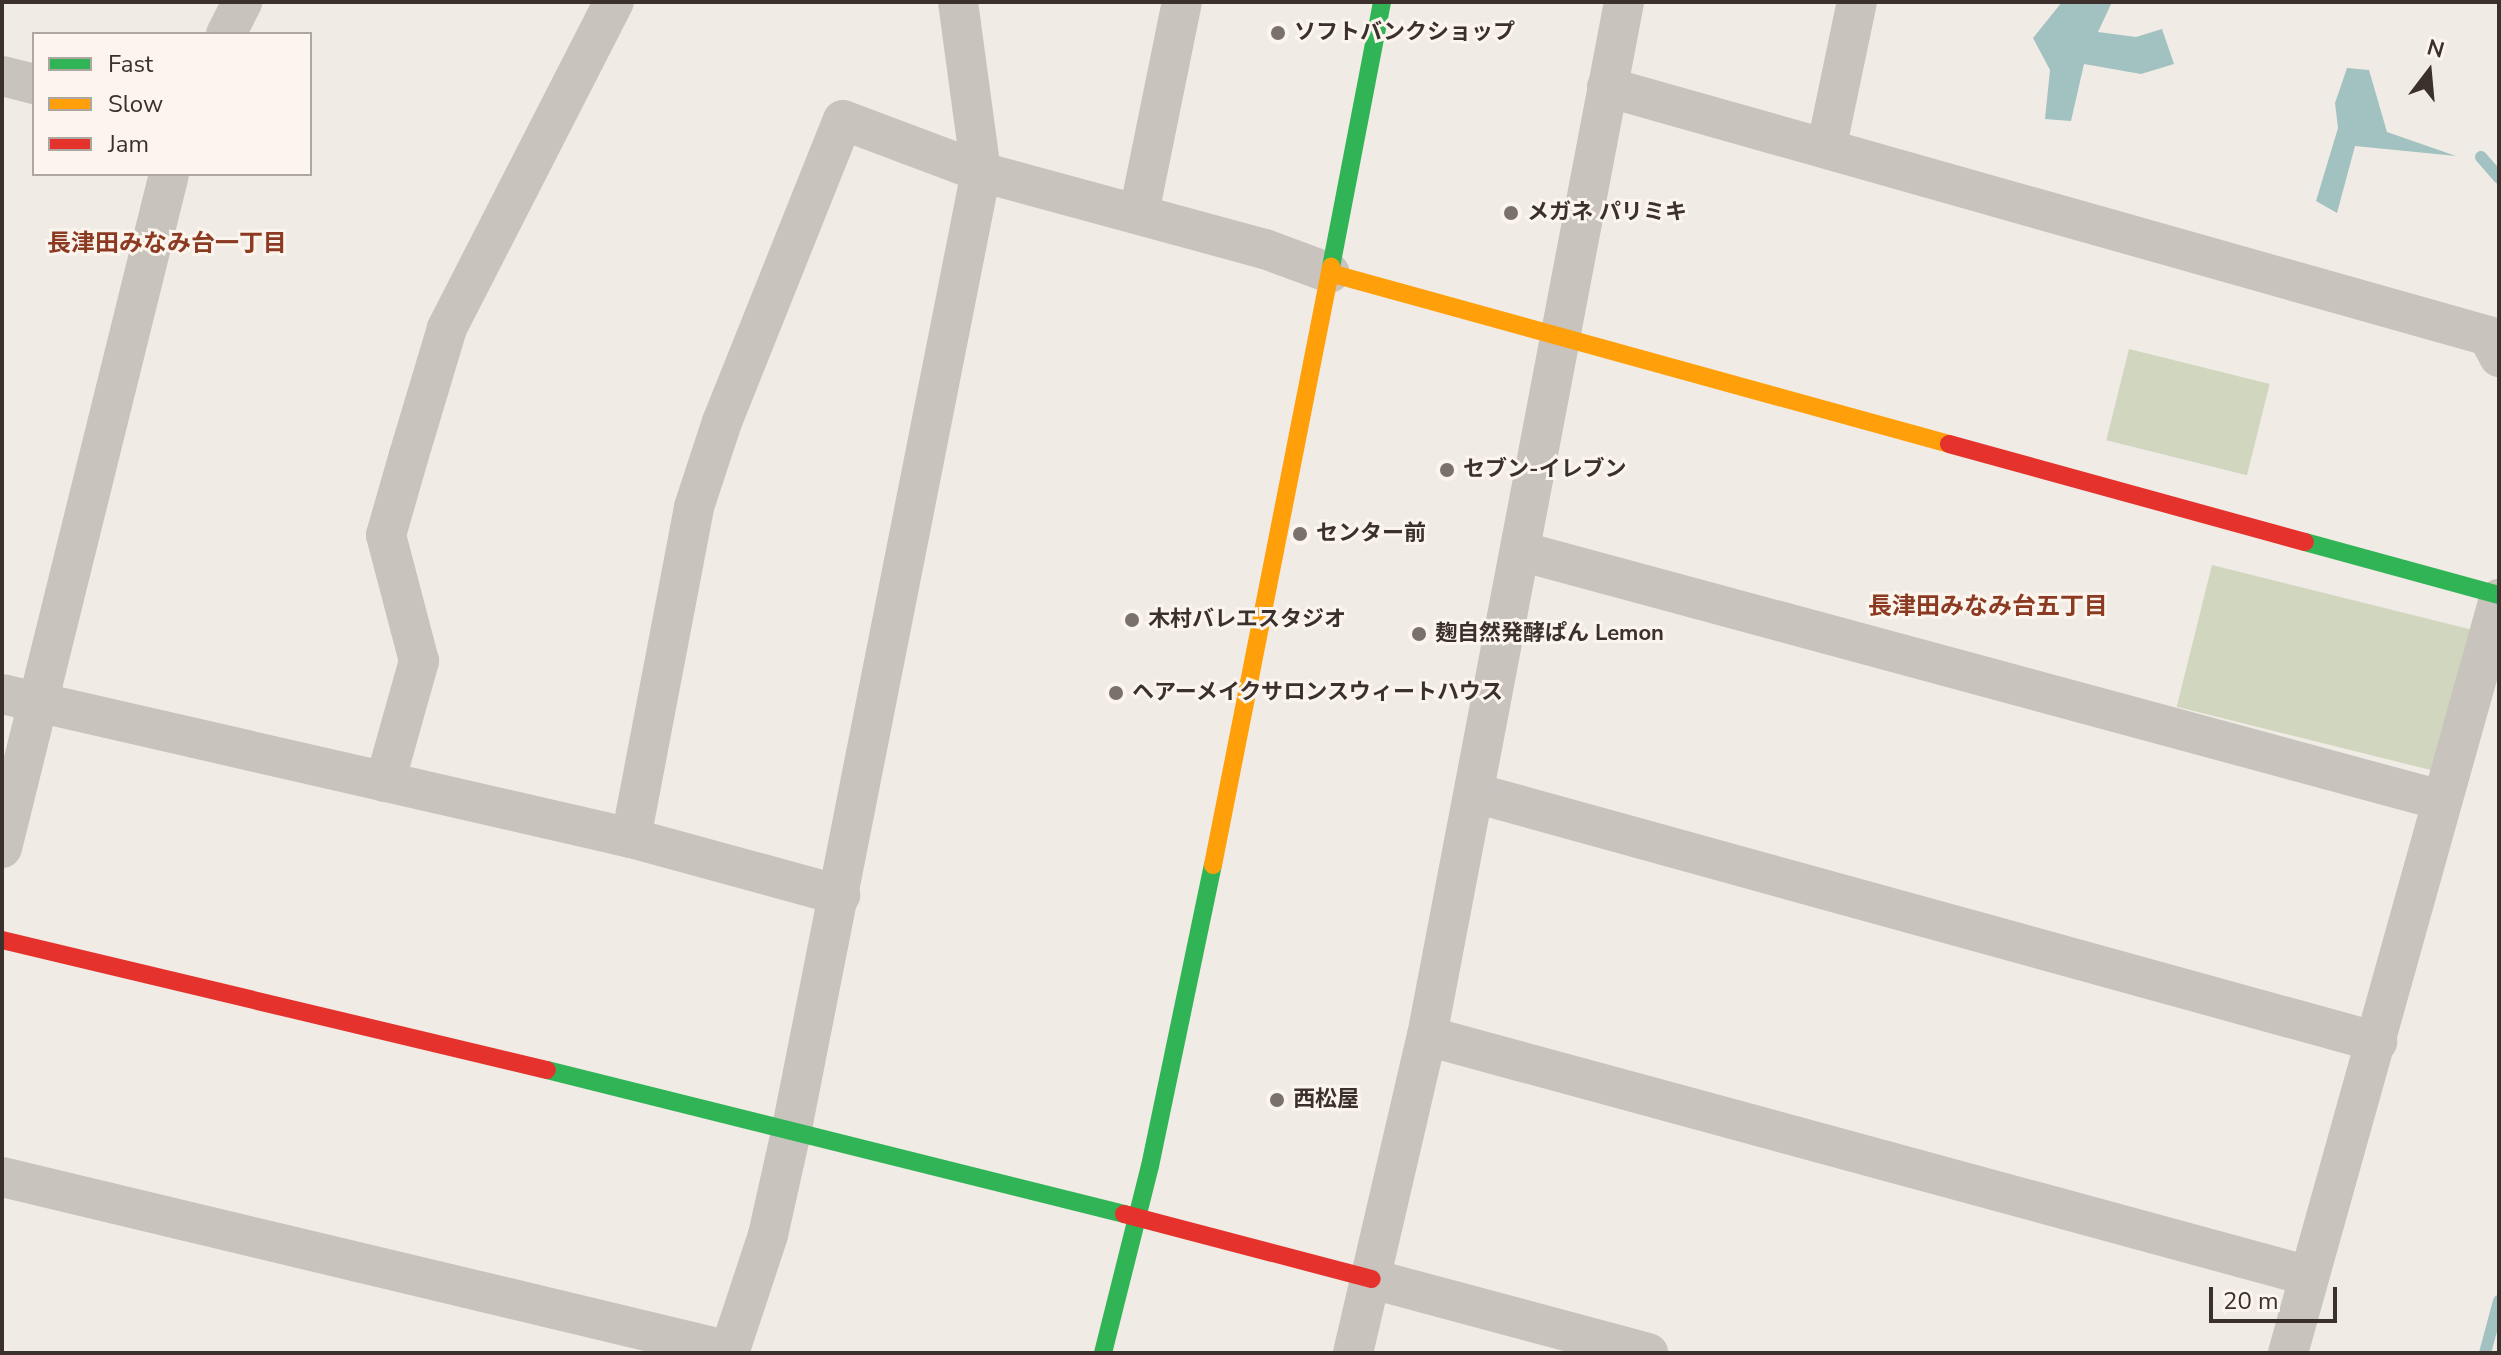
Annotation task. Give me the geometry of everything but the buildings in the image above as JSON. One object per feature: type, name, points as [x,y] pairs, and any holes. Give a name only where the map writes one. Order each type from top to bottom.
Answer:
[{"type":"street","points":[[227,32],[242,2]]},
{"type":"street","points":[[385,782],[419,661],[386,535],[405,468],[447,328],[614,2]]},
{"type":"street","points":[[2,1177],[730,1352],[768,1235],[792,1128],[981,172],[958,2]]},
{"type":"street","points":[[1139,213],[1182,2]]},
{"type":"street","points":[[1103,1353],[1138,1217],[1382,2]]},
{"type":"street","points":[[1353,1353],[1427,1036],[1624,2]]},
{"type":"street","points":[[1827,145],[1857,2]]},
{"type":"street","points":[[2,76],[32,84]]},
{"type":"street","points":[[1607,87],[1827,145],[2488,336],[2499,357]]},
{"type":"street","points":[[631,838],[694,507],[722,422],[843,120],[981,172],[1139,213],[1330,273],[2499,597],[2288,1353]]},
{"type":"street","points":[[2,848],[41,705],[169,176]]},
{"type":"street","points":[[1520,551],[2440,800]]},
{"type":"street","points":[[2,694],[631,838],[840,895]]},
{"type":"street","points":[[1475,793],[2377,1042]]},
{"type":"street","points":[[2,940],[792,1128],[1648,1353]]},
{"type":"street","points":[[1427,1036],[2309,1276]]},
{"type":"green space","points":[[2129,349],[2270,384],[2247,475],[2106,440]]},
{"type":"green space","points":[[2212,565],[2473,630],[2438,772],[2177,707]]},
{"type":"water","points":[[2062,2],[2112,2],[2098,32],[2136,37],[2162,29],[2174,64],[2141,74],[2084,64],[2071,121],[2045,119],[2050,70],[2033,38]]},
{"type":"water","points":[[2347,68],[2369,70],[2387,132],[2456,156],[2355,146],[2337,213],[2316,201],[2338,128],[2335,103]]},
{"type":"waterway","points":[[2481,157],[2499,178]]},
{"type":"waterway","points":[[2485,1353],[2499,1301]]},
{"type":"traffic: fast","points":[[1331,267],[1382,2]]},
{"type":"traffic: fast","points":[[2305,542],[2499,595]]},
{"type":"traffic: fast","points":[[1103,1353],[1150,1166],[1213,865]]},
{"type":"traffic: fast","points":[[547,1070],[1124,1214]]},
{"type":"traffic: slow","points":[[1213,865],[1331,267]]},
{"type":"traffic: slow","points":[[1330,273],[1949,444]]},
{"type":"traffic: jam","points":[[1949,444],[2305,542]]},
{"type":"traffic: jam","points":[[2,940],[547,1070]]},
{"type":"traffic: jam","points":[[1124,1214],[1372,1279]]},
{"type":"place","name":"ソフトバンクショップ","points":[[1278,33]]},
{"type":"place","name":"メガネ パリミキ","points":[[1511,213]]},
{"type":"place","name":"セブン-イレブン","points":[[1447,470]]},
{"type":"place","name":"センター前","points":[[1300,534]]},
{"type":"place","name":"木村バレエスタジオ","points":[[1132,620]]},
{"type":"place","name":"麹自然発酵ぱん Lemon","points":[[1419,634]]},
{"type":"place","name":"ヘアーメイクサロンスウィートハウス","points":[[1116,693]]},
{"type":"place","name":"西松屋","points":[[1277,1100]]},
{"type":"district","name":"長津田みなみ台一丁目","points":[[167,244]]},
{"type":"district","name":"長津田みなみ台五丁目","points":[[1988,607]]}]
